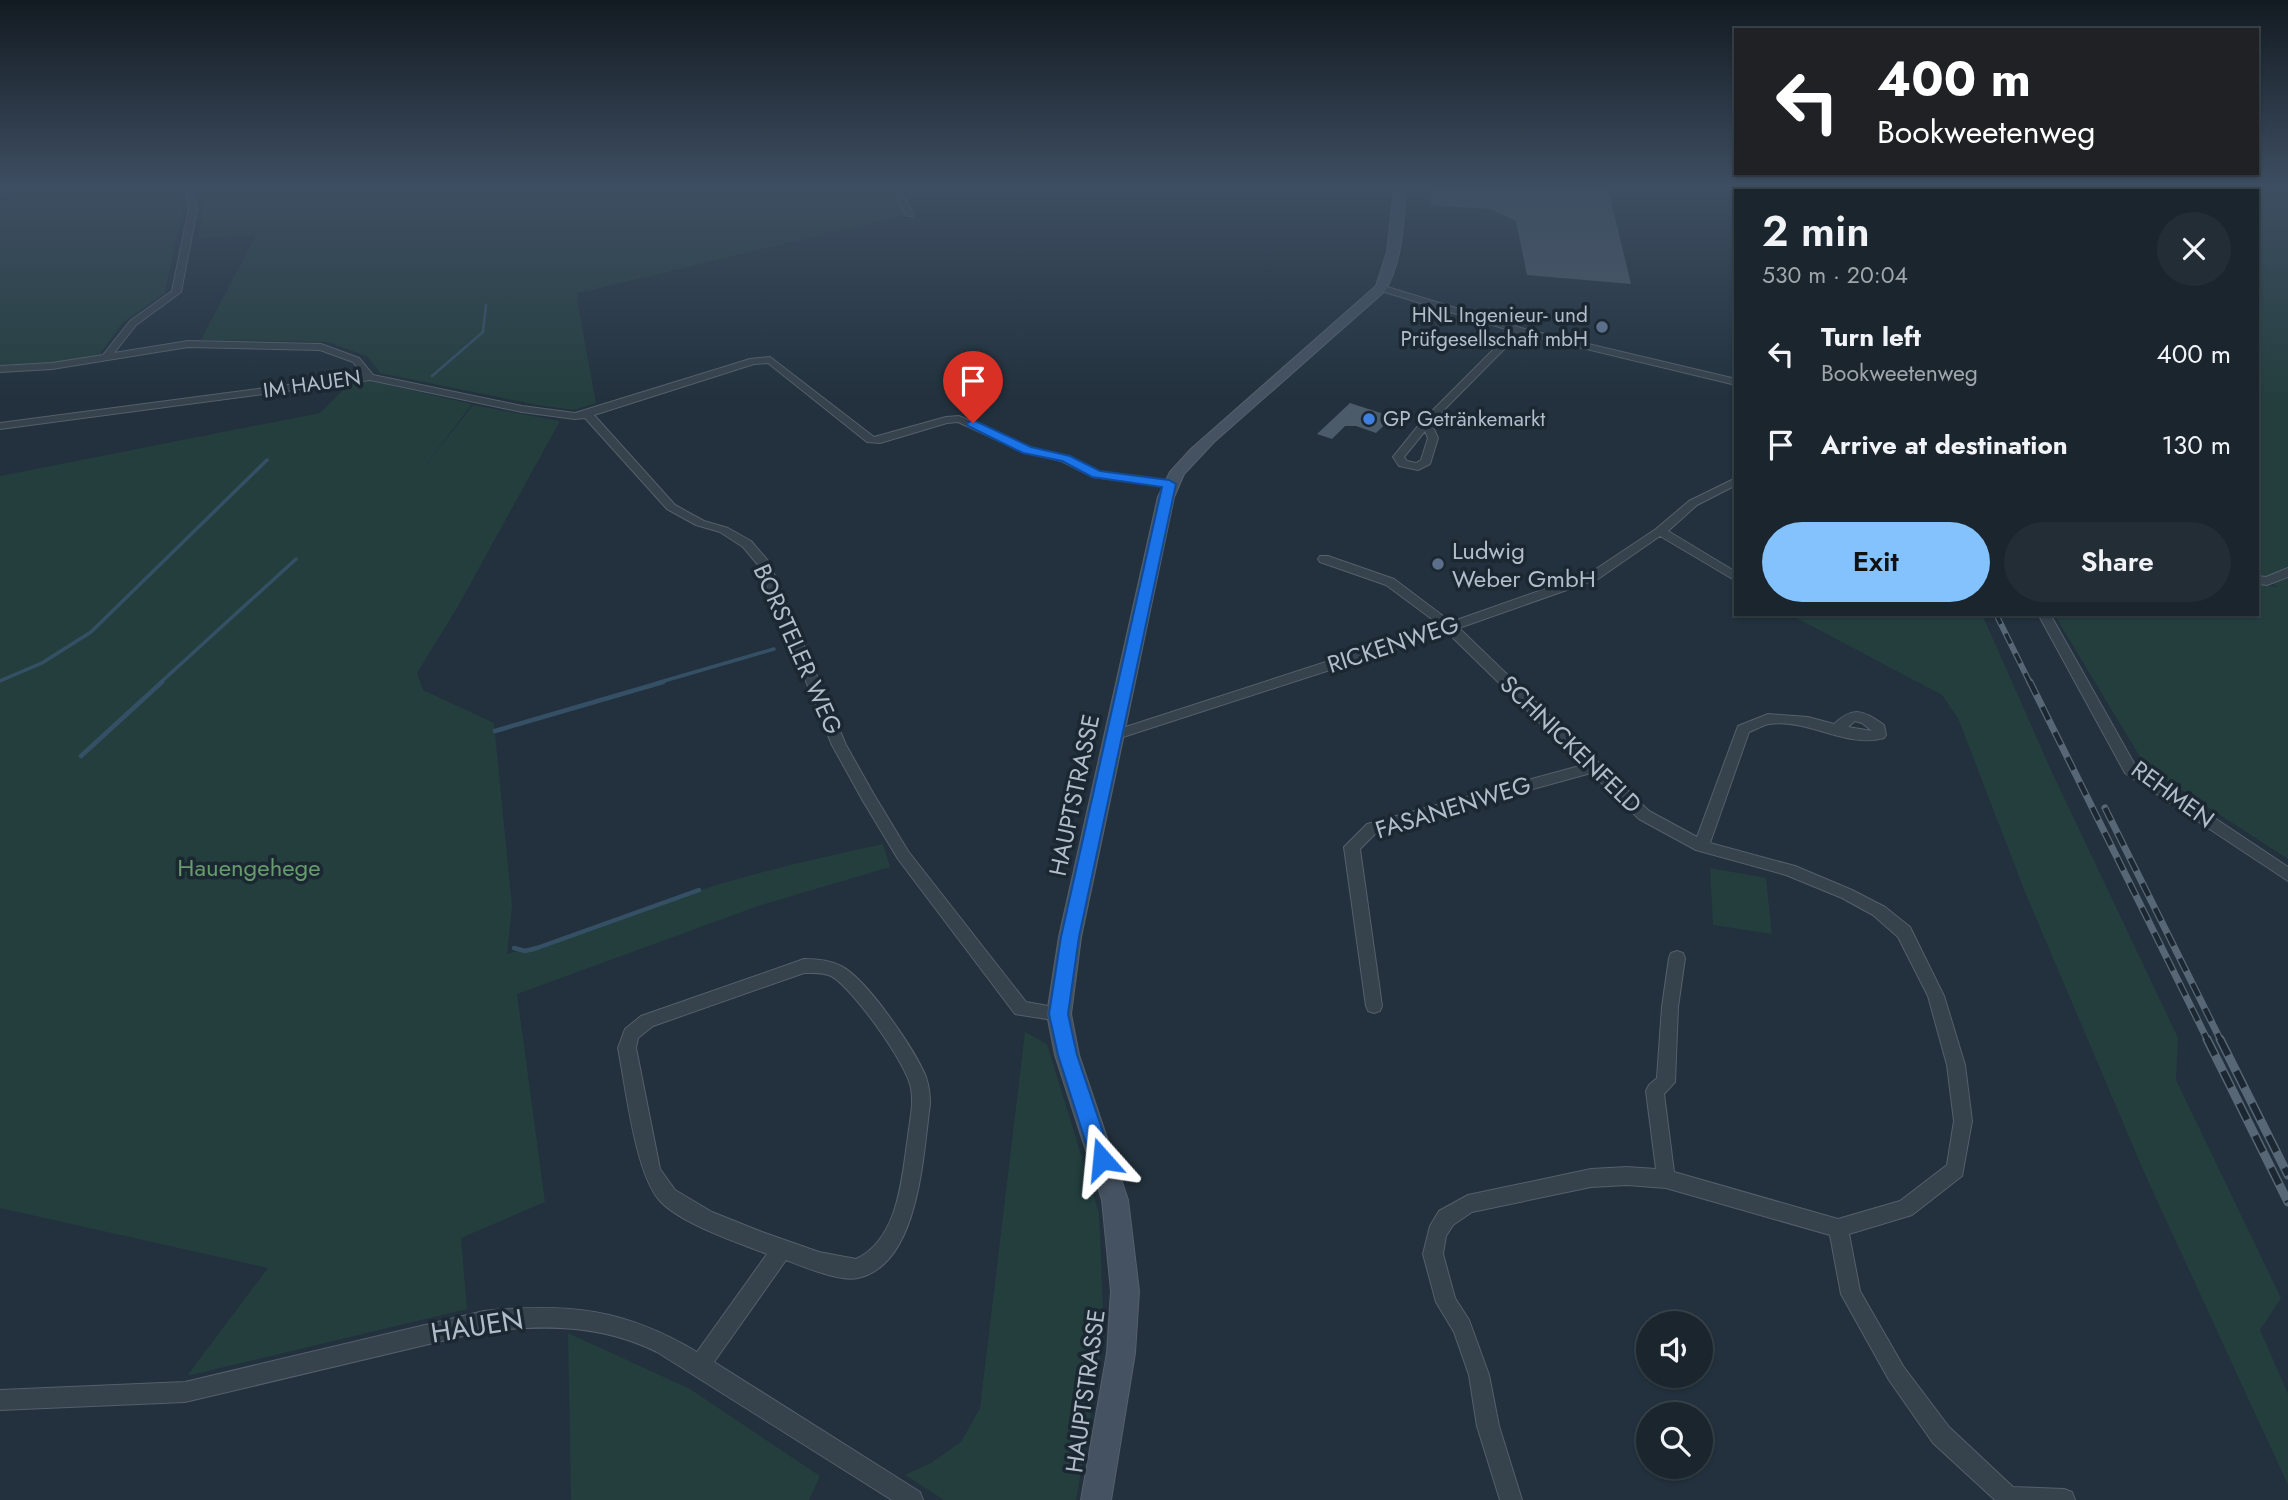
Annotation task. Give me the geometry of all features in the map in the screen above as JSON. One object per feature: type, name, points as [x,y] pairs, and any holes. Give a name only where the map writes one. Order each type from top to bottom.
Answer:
[{"type":"main road","name":"HAUPTSTRASSE","points":[[1096,1500],[1121,1353],[1125,1291],[1115,1200],[1068,1055],[1059,1014],[1070,937],[1169,484],[1209,439],[1381,288],[1392,259]]},
{"type":"street","points":[[106,357],[133,323],[176,292],[183,259]]},
{"type":"street","points":[[1381,288],[1518,330],[1734,382]]},
{"type":"street","points":[[1426,423],[1518,330]]},
{"type":"street","name":"IM HAUEN","points":[[0,369],[52,366],[188,344],[321,347],[356,360],[370,377]]},
{"type":"street","points":[[370,377],[522,409],[575,416],[753,361],[769,360],[871,440],[959,419],[1027,450],[1066,458],[1097,475],[1169,484]]},
{"type":"street","name":"IM HAUEN","points":[[0,426],[370,377]]},
{"type":"street","name":"BORSTELER WEG","points":[[587,414],[671,507],[699,523],[723,530],[747,544],[765,565],[839,745],[903,855],[1021,1009],[1059,1014]]},
{"type":"street","name":"RICKENWEG","points":[[1115,735],[1594,576],[1660,531],[1693,503],[1734,482]]},
{"type":"street","points":[[1660,531],[1734,576]]},
{"type":"street","name":"SCHNICKENFELD","points":[[1324,559],[1390,582],[1449,626],[1644,815],[1701,846],[1790,870],[1879,911],[1903,932],[1936,996],[1956,1065],[1963,1121],[1955,1170],[1905,1209],[1838,1228]]},
{"type":"street","points":[[2259,580],[2267,581],[2288,572]]},
{"type":"street","name":"REHMEN","points":[[2045,616],[2130,769],[2288,875]]},
{"type":"street","points":[[1701,846],[1743,729],[1768,719],[1808,722],[1837,730]]},
{"type":"street","name":"FASANENWEG","points":[[1374,1006],[1352,847],[1372,828],[1593,767]]},
{"type":"street","points":[[1666,1179],[1656,1091],[1666,1082],[1670,1007],[1677,958]]},
{"type":"street","points":[[821,966],[837,972],[853,985],[892,1038],[915,1072],[920,1087],[921,1104],[901,1220],[883,1251],[872,1261],[855,1269],[780,1251],[673,1202],[659,1186],[651,1170],[628,1048],[631,1034],[648,1021],[766,978],[804,967],[821,966]]},
{"type":"street","points":[[1511,1500],[1488,1426],[1479,1375],[1461,1327],[1446,1302],[1433,1254],[1437,1233],[1446,1218],[1468,1204],[1591,1178],[1626,1176],[1666,1179],[1838,1228],[1850,1294],[1896,1373],[1941,1435],[2009,1499],[2064,1500]]},
{"type":"street","points":[[700,1366],[780,1251]]},
{"type":"street","name":"HAUEN","points":[[0,1400],[185,1392],[484,1321],[532,1316],[574,1318],[609,1323],[641,1334],[700,1366],[912,1500]]},
{"type":"green space","points":[[0,259],[172,259],[165,293],[122,323],[100,354],[50,364],[0,365]]},
{"type":"green space","points":[[243,259],[721,259],[578,293],[577,300],[596,403],[574,410],[380,373],[367,356],[327,342],[201,340]]},
{"type":"green space","points":[[2259,259],[2288,259],[2288,859],[2146,767],[2055,616],[2259,616],[2259,584],[2278,587],[2259,576]]},
{"type":"green space","name":"Hauengehege","points":[[366,380],[472,404],[421,471],[473,405],[560,421],[457,608],[417,673],[423,690],[494,723],[512,906],[507,954],[724,883],[837,854],[883,844],[890,867],[758,906],[517,994],[545,1202],[461,1238],[467,1309],[187,1376],[268,1268],[0,1208],[0,476],[320,413],[350,383]]},
{"type":"green space","points":[[1793,616],[1983,616],[2050,768],[2178,1038],[2176,1080],[2281,1298],[2260,1330],[2288,1394],[2288,1485],[2144,1172],[2025,892],[1958,718],[1942,695]]},
{"type":"green space","points":[[1710,868],[1766,878],[1772,934],[1713,925]]},
{"type":"green space","points":[[1025,1032],[1047,1044],[1099,1213],[1104,1334],[1076,1500],[944,1500],[905,1475],[931,1463],[961,1442],[980,1408]]},
{"type":"green space","points":[[568,1333],[690,1389],[820,1476],[809,1500],[571,1500]]},
{"type":"building","points":[[1524,259],[1625,259],[1631,284],[1527,275]]},
{"type":"building","name":"GP Getränkemarkt","points":[[1350,403],[1393,417],[1376,433],[1356,426],[1345,426],[1332,439],[1317,434]]},
{"type":"waterway","points":[[432,376],[483,332],[486,305]]},
{"type":"waterway","points":[[0,681],[42,663],[91,632],[267,460]]},
{"type":"waterway","points":[[160,683],[296,559]]},
{"type":"waterway","points":[[657,683],[774,649]]},
{"type":"waterway","points":[[81,756],[162,682]]},
{"type":"waterway","points":[[495,731],[663,682]]},
{"type":"waterway","points":[[514,948],[525,951],[537,948],[699,890]]},
{"type":"railway","points":[[1997,616],[2030,683]]},
{"type":"railway","points":[[2030,682],[2208,1041]]},
{"type":"railway","points":[[2105,808],[2221,1041]]},
{"type":"railway","points":[[2207,1039],[2288,1202]]},
{"type":"railway","points":[[2221,1041],[2288,1175]]},
{"type":"place","name":"HNL Ingenieur- und Prüfgesellschaft mbH","points":[[1602,327]]},
{"type":"place","name":"GP Getränkemarkt","points":[[1369,419]]},
{"type":"place","name":"Ludwig Weber GmbH","points":[[1438,564]]},
{"type":"route","points":[[973,423],[1027,450],[1066,458],[1097,475],[1169,484],[1070,937],[1059,1014],[1068,1055],[1102,1159]]}]
